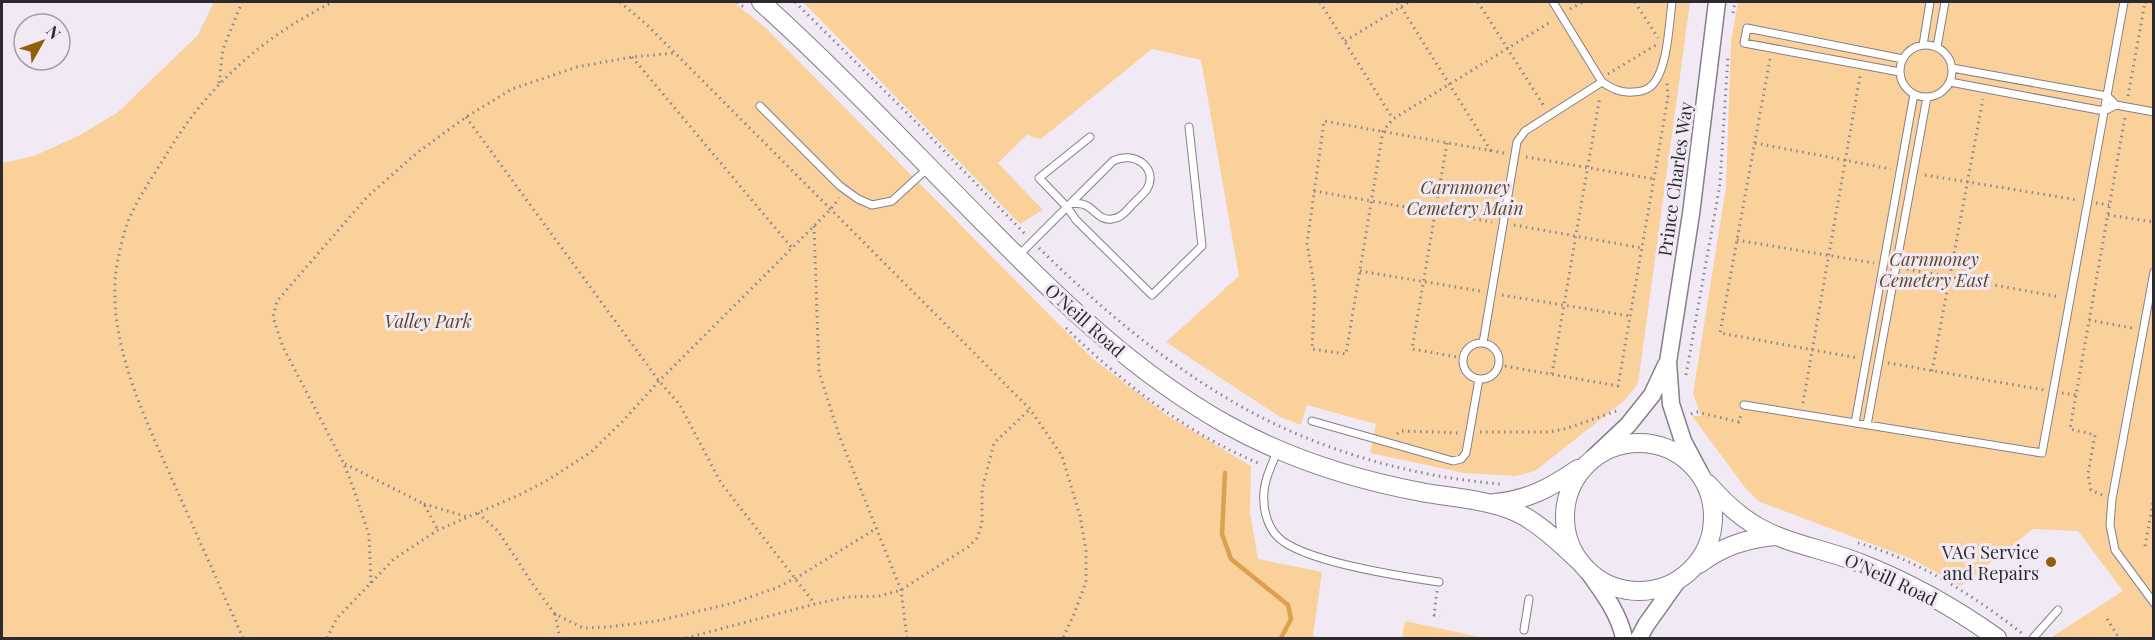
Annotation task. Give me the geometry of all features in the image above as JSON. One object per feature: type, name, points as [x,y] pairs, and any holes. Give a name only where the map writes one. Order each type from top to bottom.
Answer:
[{"type":"main road","name":"O'Neill Road","points":[[761,2],[816,53],[1067,306],[1143,370],[1224,423],[1308,462],[1377,482],[1492,503],[1518,513],[1558,541],[1583,566]]},
{"type":"main road","points":[[1624,443],[1658,444],[1674,451],[1700,474],[1713,506],[1713,523],[1710,539],[1703,555],[1693,568],[1678,580],[1664,587],[1647,591],[1631,591],[1600,580],[1583,566],[1571,548],[1564,517],[1571,485],[1592,458],[1624,443]]},
{"type":"main road","name":"O'Neill Road","points":[[1492,503],[1528,497],[1557,483],[1592,458]]},
{"type":"main road","name":"O'Neill Road","points":[[1700,474],[1720,497],[1759,528],[1777,536],[1860,562],[1901,580],[1940,601],[1997,639]]},
{"type":"main road","name":"O'Neill Road","points":[[1693,568],[1709,556],[1744,540],[1777,536]]},
{"type":"street","name":"Prince Charles Way","points":[[1700,474],[1683,441],[1671,404],[1668,362],[1691,214],[1717,2]]},
{"type":"street","name":"Prince Charles Way","points":[[1592,458],[1628,425],[1652,395],[1668,362]]},
{"type":"street","points":[[1583,566],[1605,595],[1622,626],[1624,639]]},
{"type":"street","points":[[1639,639],[1646,625],[1678,580]]},
{"type":"lane","points":[[1553,2],[1601,81],[1614,90],[1626,93],[1650,88],[1658,78],[1664,60],[1672,2]]},
{"type":"lane","points":[[1923,45],[1930,2]]},
{"type":"lane","points":[[1937,47],[1945,2]]},
{"type":"lane","points":[[1744,405],[2042,453],[2124,2]]},
{"type":"lane","points":[[1900,72],[1744,43],[1747,28],[1903,59]]},
{"type":"lane","points":[[1923,45],[1937,47],[1949,58],[1952,68],[1950,82],[1939,94],[1928,97],[1914,94],[1903,83],[1900,72],[1903,59],[1915,47],[1923,45]]},
{"type":"lane","points":[[1952,68],[2107,96],[2116,105],[2154,112]]},
{"type":"lane","points":[[1483,343],[1519,137],[1525,130],[1601,81]]},
{"type":"lane","points":[[1950,82],[2104,111],[2116,105]]},
{"type":"lane","points":[[1855,423],[1914,94]]},
{"type":"lane","points":[[1867,425],[1928,97]]},
{"type":"lane","points":[[760,106],[845,190],[872,205],[892,201],[929,168]]},
{"type":"lane","points":[[1090,137],[1039,178],[1069,205],[1076,220],[1152,295],[1202,246],[1189,127]]},
{"type":"lane","points":[[1017,256],[1113,161],[1120,158],[1139,160],[1148,173],[1147,189],[1122,216],[1116,219],[1108,220],[1100,217],[1085,205],[1069,205]]},
{"type":"lane","points":[[2154,272],[2112,499],[2110,525],[2115,550],[2154,603]]},
{"type":"lane","points":[[1483,343],[1495,349],[1499,365],[1491,377],[1479,380],[1468,375],[1463,358],[1464,353],[1472,345],[1483,343]]},
{"type":"lane","points":[[1312,421],[1453,461],[1461,459],[1466,453],[1479,380]]},
{"type":"lane","points":[[1278,450],[1267,477],[1263,502],[1269,524],[1277,537],[1290,546],[1338,562],[1439,582]]},
{"type":"lane","points":[[1524,630],[1529,599]]},
{"type":"lane","points":[[2033,639],[2058,610]]},
{"type":"path","points":[[219,82],[223,49],[242,2]]},
{"type":"path","points":[[243,639],[151,431],[124,360],[115,311],[118,260],[129,219],[179,133],[219,82],[259,47],[302,17],[333,2]]},
{"type":"path","points":[[620,2],[647,24],[1030,409],[1062,456],[1080,516],[1084,539],[1086,582],[1062,639]]},
{"type":"path","points":[[795,2],[912,117],[1071,280],[1184,370],[1243,408],[1287,429],[1379,462],[1421,472],[1507,485]]},
{"type":"path","points":[[1320,2],[1394,119]]},
{"type":"path","points":[[1398,2],[1491,151]]},
{"type":"path","points":[[1345,41],[1409,2]]},
{"type":"path","points":[[1478,2],[1549,116]]},
{"type":"path","points":[[1583,2],[1394,119],[1383,131],[1346,354],[1312,349],[1315,290],[1307,244],[1324,121],[1383,131],[1491,151],[1654,179]]},
{"type":"path","points":[[1552,374],[1601,81],[1660,42],[1635,2]]},
{"type":"path","points":[[1733,16],[1736,2]]},
{"type":"path","points":[[2112,499],[2091,490],[2088,474],[2095,435],[2070,429],[2145,2],[2154,3]]},
{"type":"path","points":[[1772,48],[1720,333],[1866,360]]},
{"type":"path","points":[[1685,383],[1720,184],[1728,49]]},
{"type":"path","points":[[371,583],[369,535],[344,464],[283,347],[273,317],[277,301],[367,197],[418,152],[466,117],[512,88],[577,67],[675,52]]},
{"type":"path","points":[[632,57],[792,248]]},
{"type":"path","points":[[1802,414],[1862,65]]},
{"type":"path","points":[[1499,365],[1618,386],[1668,97],[1667,80]]},
{"type":"path","points":[[1932,372],[1985,88]]},
{"type":"path","points":[[466,117],[659,381],[680,405],[721,483],[815,604]]},
{"type":"path","points":[[1447,143],[1412,349],[1463,358]]},
{"type":"path","points":[[1755,143],[1900,171]]},
{"type":"path","points":[[1914,173],[2109,205]]},
{"type":"path","points":[[327,639],[337,618],[394,560],[438,530],[519,495],[548,480],[591,452],[831,209],[845,190]]},
{"type":"path","points":[[1314,191],[1642,248]]},
{"type":"path","points":[[2108,215],[2154,222]]},
{"type":"path","points":[[814,225],[819,372],[839,435],[901,590],[907,639]]},
{"type":"path","points":[[2089,320],[2143,330]]},
{"type":"path","points":[[1878,362],[2054,391]]},
{"type":"path","points":[[1697,412],[1739,422],[1744,405]]},
{"type":"path","points":[[686,639],[847,597],[880,597],[901,590],[968,547],[977,538],[982,524],[982,490],[994,442],[1030,409]]},
{"type":"path","points":[[1480,432],[1550,432],[1623,410],[1615,418]]},
{"type":"path","points":[[1386,442],[1401,431],[1462,433]]},
{"type":"path","points":[[344,464],[424,504],[468,517]]},
{"type":"path","points":[[2145,546],[2154,497]]},
{"type":"path","points":[[424,504],[438,530]]},
{"type":"path","points":[[478,513],[498,531],[555,614],[560,639]]},
{"type":"path","points":[[555,614],[583,627],[608,627],[657,621],[733,603],[795,579],[877,528]]},
{"type":"path","points":[[1439,582],[1434,615],[1440,616]]},
{"type":"path","points":[[2106,619],[2119,639]]},
{"type":"green space","name":"Valley Park","points":[[214,2],[733,2],[766,28],[1093,359],[1168,416],[1251,466],[1250,513],[1258,559],[1322,572],[1313,636],[1323,638],[2,638],[2,163],[34,156],[78,136],[117,113],[198,35]]},
{"type":"green space","name":"Carnmoney Cemetery Main","points":[[803,2],[1690,2],[1638,384],[1625,400],[1535,471],[1516,476],[1464,473],[1370,453],[1376,424],[1307,405],[1301,425],[1280,417],[1166,342],[1239,276],[1201,60],[1152,49],[1041,139],[1027,135],[998,163],[1043,210],[1020,224]]},
{"type":"green space","name":"Carnmoney Cemetery East","points":[[1738,2],[2153,2],[2153,638],[2050,638],[2123,591],[2078,531],[2033,529],[1961,586],[1912,559],[1760,502],[1747,490],[1692,416],[1701,416],[1693,394],[1726,187],[1731,41]]},
{"type":"green space","points":[[1405,621],[1484,638],[1402,638]]},
{"type":"waterway","points":[[1225,473],[1222,534],[1231,559],[1288,605],[1291,619],[1281,638]]},
{"type":"place","name":"VAG Service and Repairs","points":[[2051,562]]}]
